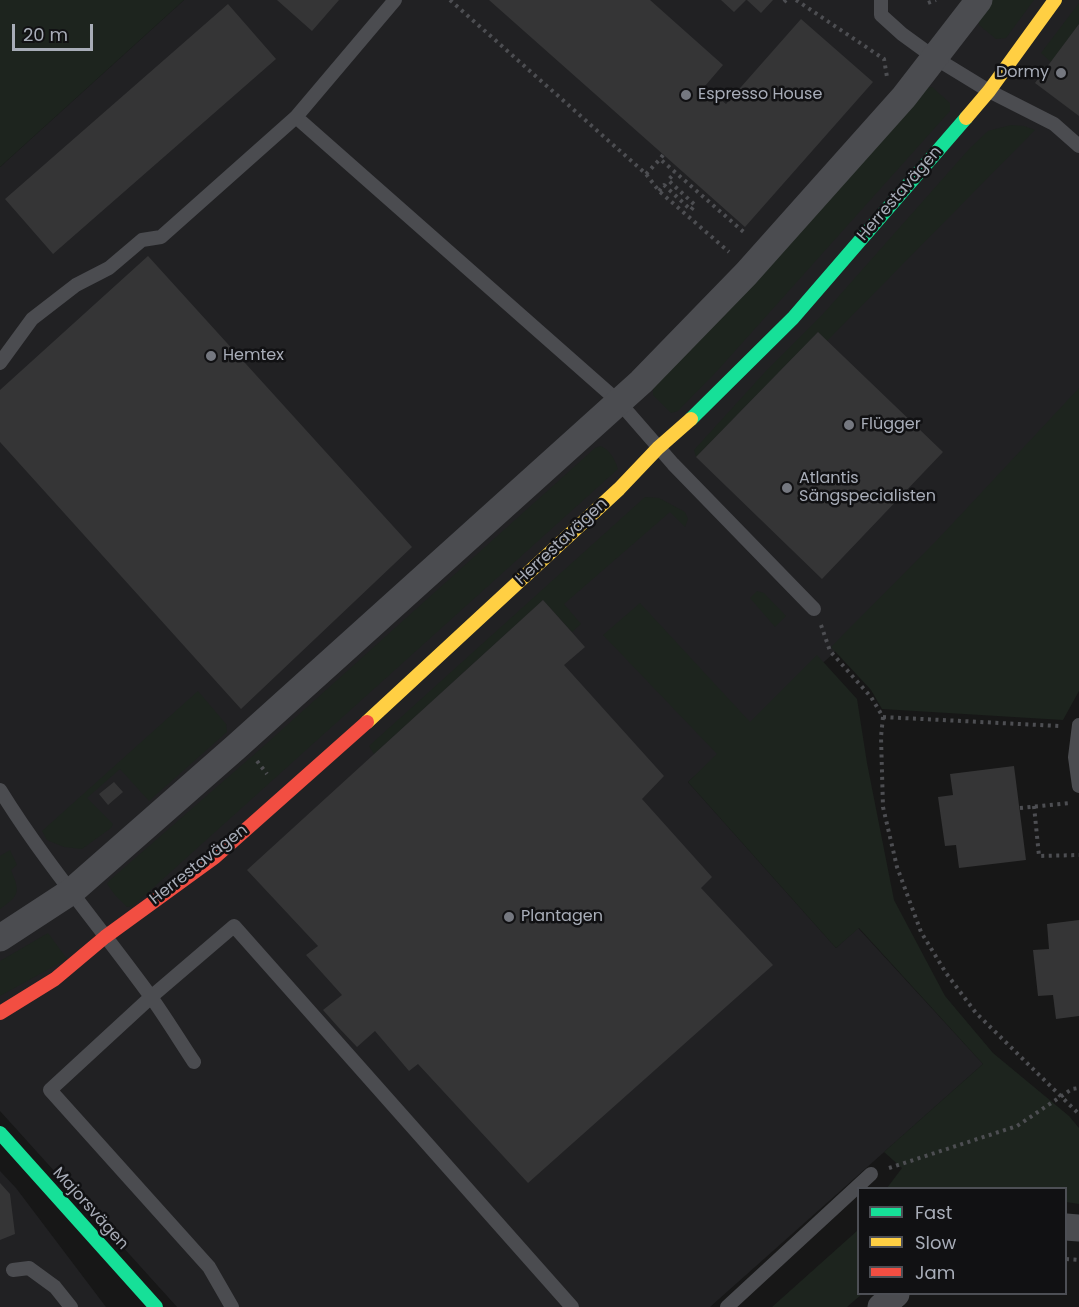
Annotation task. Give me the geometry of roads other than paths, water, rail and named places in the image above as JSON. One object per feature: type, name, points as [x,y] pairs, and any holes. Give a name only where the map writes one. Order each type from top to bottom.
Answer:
[{"type":"street","points":[[0,938],[72,891],[236,747],[641,382],[746,274],[904,97],[979,0]]},
{"type":"street","name":"Herrestavägen","points":[[0,1013],[55,979],[105,937],[215,857],[330,756],[619,489],[658,448],[687,423],[793,318],[989,91],[1055,0]]},
{"type":"street","name":"Majorsvägen","points":[[0,1133],[156,1307]]},
{"type":"street","points":[[881,1307],[894,1295]]},
{"type":"lane","points":[[0,363],[32,319],[76,285],[109,268],[142,240],[161,237],[296,117],[395,0]]},
{"type":"lane","points":[[881,0],[881,15],[902,34],[935,58],[989,91],[1054,124],[1079,147]]},
{"type":"lane","points":[[296,117],[619,402],[658,448],[814,609]]},
{"type":"lane","points":[[1079,726],[1075,757],[1079,786]]},
{"type":"lane","points":[[0,790],[17,818],[151,997],[194,1062]]},
{"type":"lane","points":[[232,1307],[209,1267],[50,1090],[151,997],[234,926],[572,1307]]},
{"type":"lane","points":[[727,1307],[871,1174]]},
{"type":"lane","points":[[13,1270],[29,1268],[55,1287],[71,1307]]},
{"type":"place","name":"Dormy","points":[[1061,73]]},
{"type":"place","name":"Espresso House","points":[[686,95]]},
{"type":"place","name":"Hemtex","points":[[211,356]]},
{"type":"place","name":"Flügger","points":[[849,425]]},
{"type":"place","name":"Atlantis Sängspecialisten","points":[[787,488]]},
{"type":"place","name":"Plantagen","points":[[509,917]]}]
